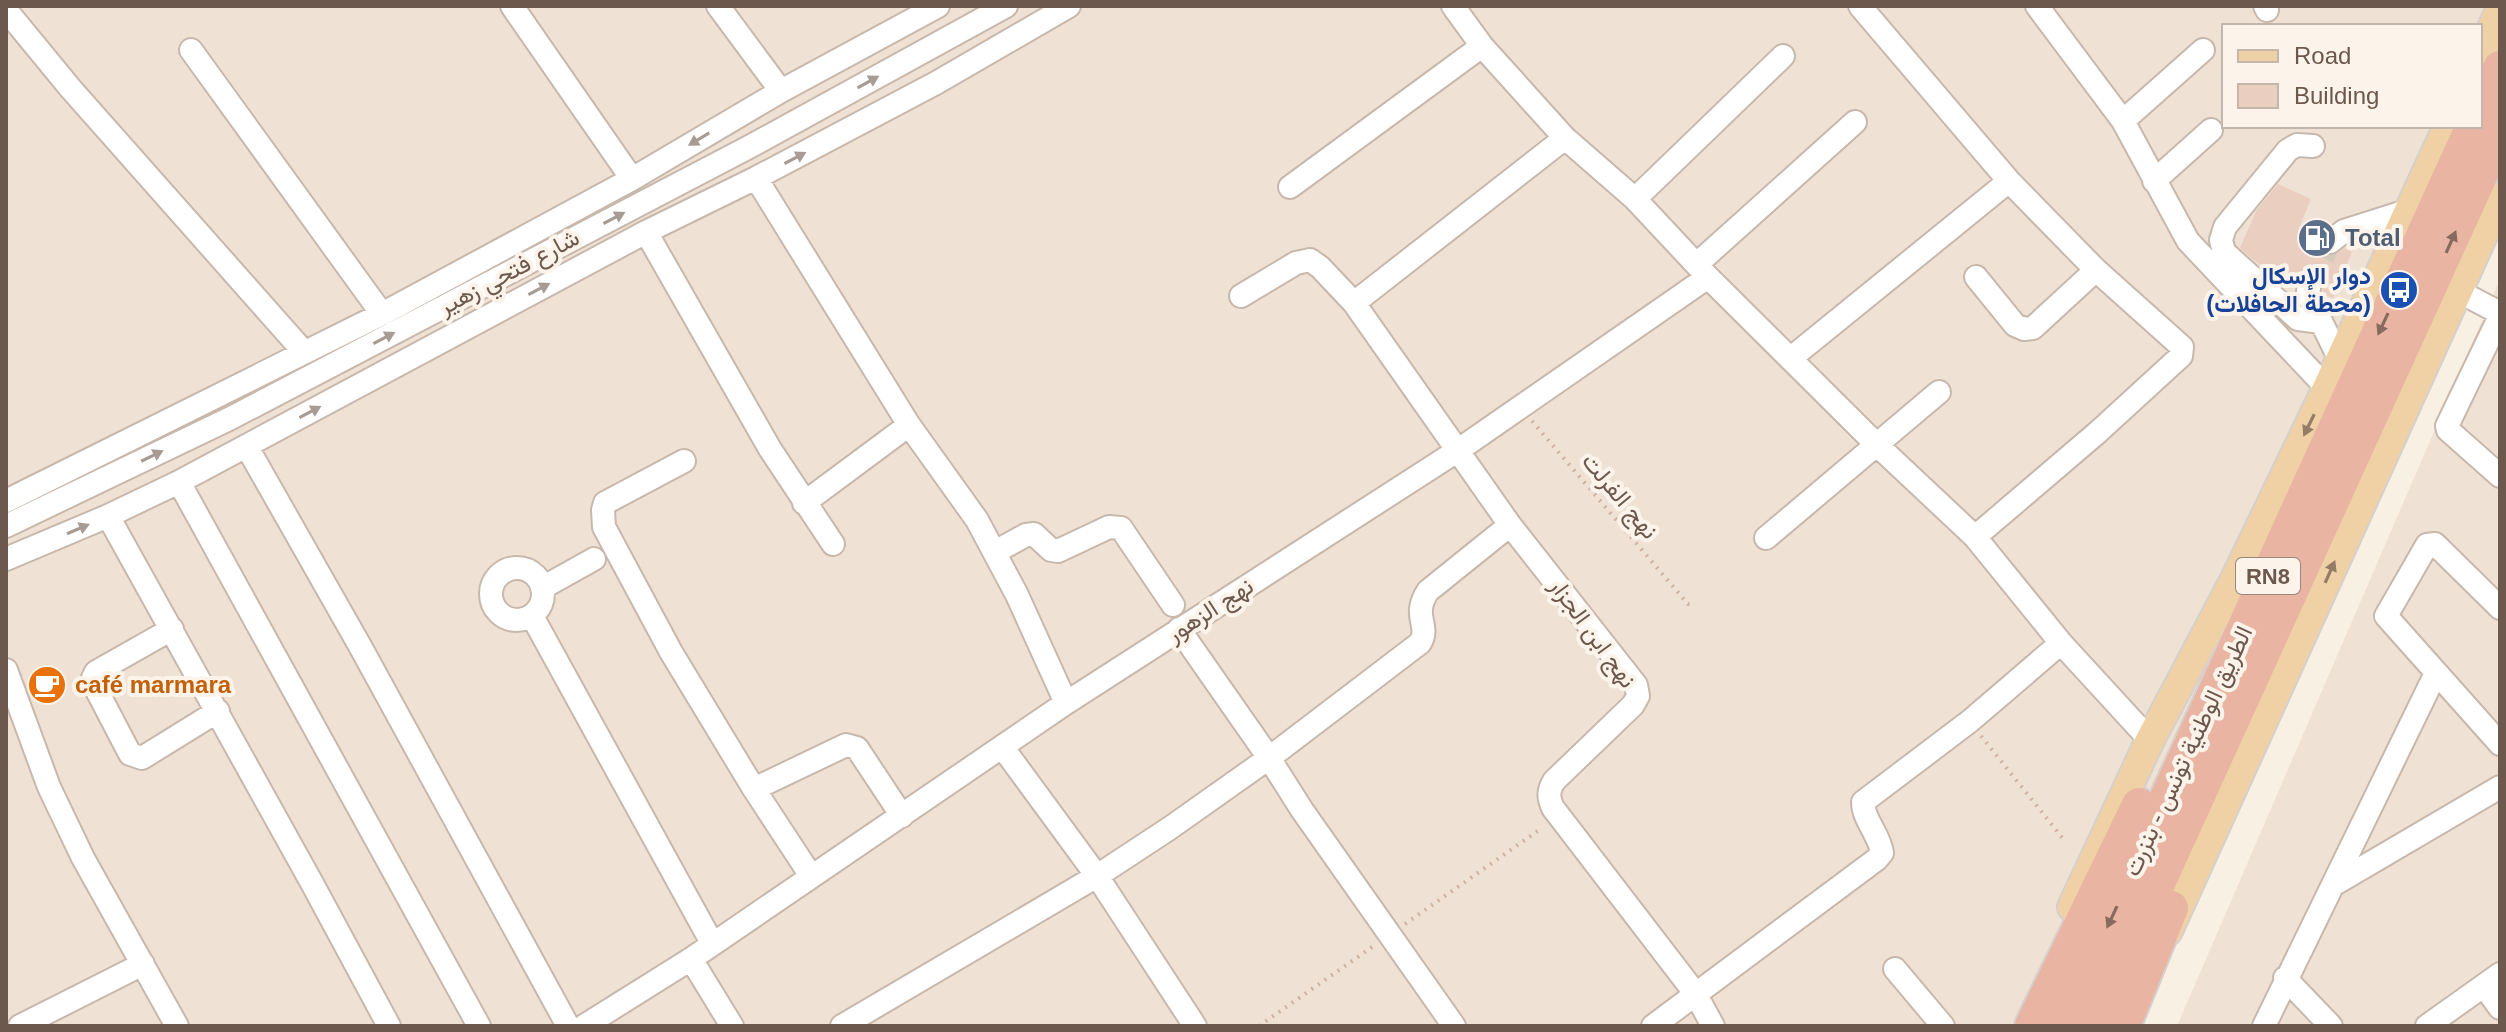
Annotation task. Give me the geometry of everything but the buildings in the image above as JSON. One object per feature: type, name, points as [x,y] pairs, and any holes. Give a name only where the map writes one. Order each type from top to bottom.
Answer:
[{"type":"highway","points":[[2482,108],[2500,68]]},
{"type":"highway","name":"الطريق الوطنية تونس - بنزرت","points":[[2063,1026],[2472,128]]},
{"type":"highway","name":"الطريق الوطنية تونس - بنزرت","points":[[2093,1026],[2500,132]]},
{"type":"highway","points":[[2124,1026],[2365,433]]},
{"type":"highway","points":[[2030,1026],[2192,700],[2292,524]]},
{"type":"main road","points":[[2482,50],[2500,10]]},
{"type":"main road","points":[[2030,1026],[2078,893],[2150,740],[2235,579],[2447,128]]},
{"type":"main road","points":[[2124,1026],[2500,198]]},
{"type":"street","points":[[512,6],[632,179]]},
{"type":"street","points":[[718,6],[781,91]]},
{"type":"street","name":"شارع فتحي زهير","points":[[6,501],[382,314],[632,179],[907,13],[938,6]]},
{"type":"street","name":"شارع فتحي زهير","points":[[6,526],[231,418],[751,146],[1006,6]]},
{"type":"street","points":[[6,559],[108,516],[247,447],[646,232],[936,83],[1069,6]]},
{"type":"street","points":[[1453,6],[1482,46],[1565,138],[1635,199],[1876,444],[1975,537],[2061,643],[2150,740]]},
{"type":"street","points":[[1860,6],[2009,181],[2096,270],[2182,347],[2181,356],[1975,537]]},
{"type":"street","points":[[2037,6],[2123,121],[2188,241],[2327,388]]},
{"type":"street","points":[[6,10],[71,89],[304,352]]},
{"type":"street","points":[[1290,187],[1482,46]]},
{"type":"street","points":[[191,50],[382,314]]},
{"type":"street","points":[[2123,121],[2203,50]]},
{"type":"street","points":[[1635,199],[1783,56]]},
{"type":"street","name":"نهج الزهور","points":[[584,1026],[691,959],[1066,703],[1521,408],[1702,270],[1855,122]]},
{"type":"street","points":[[2154,181],[2211,130]]},
{"type":"street","points":[[1354,303],[1565,138]]},
{"type":"street","points":[[2313,146],[2297,145],[2288,150],[2225,227],[2221,240],[2224,252],[2285,309],[2298,319],[2321,322]]},
{"type":"street","points":[[756,178],[909,425],[977,520],[1066,703]]},
{"type":"street","points":[[1791,358],[2009,181]]},
{"type":"street","points":[[2330,242],[2344,231],[2410,210]]},
{"type":"street","points":[[646,232],[770,449],[833,544]]},
{"type":"street","name":"نهج ابن الجزار","points":[[1241,296],[1296,263],[1310,260],[1320,267],[1354,303],[1510,525],[1636,685],[1638,696],[1633,705],[1549,789],[1549,798],[1557,812]]},
{"type":"street","points":[[1976,277],[2015,325],[2024,329],[2033,328],[2096,270]]},
{"type":"street","points":[[2309,288],[2311,301],[2340,360]]},
{"type":"street","points":[[2458,291],[2500,315],[2447,426],[2500,476]]},
{"type":"street","points":[[1766,538],[1939,392]]},
{"type":"street","points":[[804,503],[909,425]]},
{"type":"street","points":[[247,447],[568,1026]]},
{"type":"street","points":[[684,461],[605,503],[604,527],[671,652],[811,876]]},
{"type":"street","points":[[179,482],[479,1026]]},
{"type":"street","points":[[108,516],[389,1026]]},
{"type":"street","points":[[842,1026],[1097,876],[1269,758],[1420,643],[1424,631],[1420,605],[1428,591],[1510,525]]},
{"type":"street","points":[[995,552],[1026,535],[1034,534],[1051,550],[1058,551],[1109,527],[1121,528],[1173,605]]},
{"type":"street","points":[[2500,608],[2435,544],[2427,545],[2386,616],[2500,744]]},
{"type":"street","points":[[542,588],[594,559]]},
{"type":"street","points":[[516,568],[533,573],[542,588],[541,604],[532,616],[515,621],[499,614],[493,606],[491,589],[500,574],[516,568]]},
{"type":"street","points":[[532,616],[712,943]]},
{"type":"street","points":[[172,629],[96,672],[93,678],[130,754],[142,758],[218,711]]},
{"type":"street","points":[[1179,629],[1454,1026]]},
{"type":"street","points":[[1661,1025],[1695,993],[1877,859],[1882,853],[1881,846],[1863,802],[1970,721],[2061,643]]},
{"type":"street","points":[[6,670],[49,787],[83,858],[177,1026]]},
{"type":"street","points":[[2264,1026],[2436,673]]},
{"type":"street","points":[[754,789],[846,745],[857,748],[902,816]]},
{"type":"street","points":[[1003,748],[1097,876],[1195,1026]]},
{"type":"street","points":[[2333,885],[2500,787]]},
{"type":"street","points":[[1557,812],[1695,993],[1713,1026]]},
{"type":"street","points":[[691,959],[732,1026]]},
{"type":"street","points":[[20,1026],[143,964]]},
{"type":"street","points":[[1895,969],[1943,1026]]},
{"type":"street","points":[[2285,978],[2331,1026]]},
{"type":"street","points":[[2427,1026],[2492,980],[2500,1008]]},
{"type":"path","name":"نهج الفرلت","points":[[1521,408],[1688,604],[1693,605]]},
{"type":"path","points":[[1970,721],[2064,840]]},
{"type":"path","points":[[1259,1026],[1557,812]]},
{"type":"shaded area","points":[[6,6],[2500,6],[2482,77],[2482,24],[2222,24],[2222,128],[2460,128],[2048,1026],[6,1026]]},
{"type":"shaded area","points":[[2500,279],[2500,1026],[2177,1026],[2263,827]]},
{"type":"tunnel","points":[[2309,288],[2330,242]]},
{"type":"place","name":"Total","points":[[2317,238]]},
{"type":"place","name":"دوار الإسكال (محطة الحافلات)","points":[[2399,290]]},
{"type":"place","name":"café marmara","points":[[47,685]]}]
